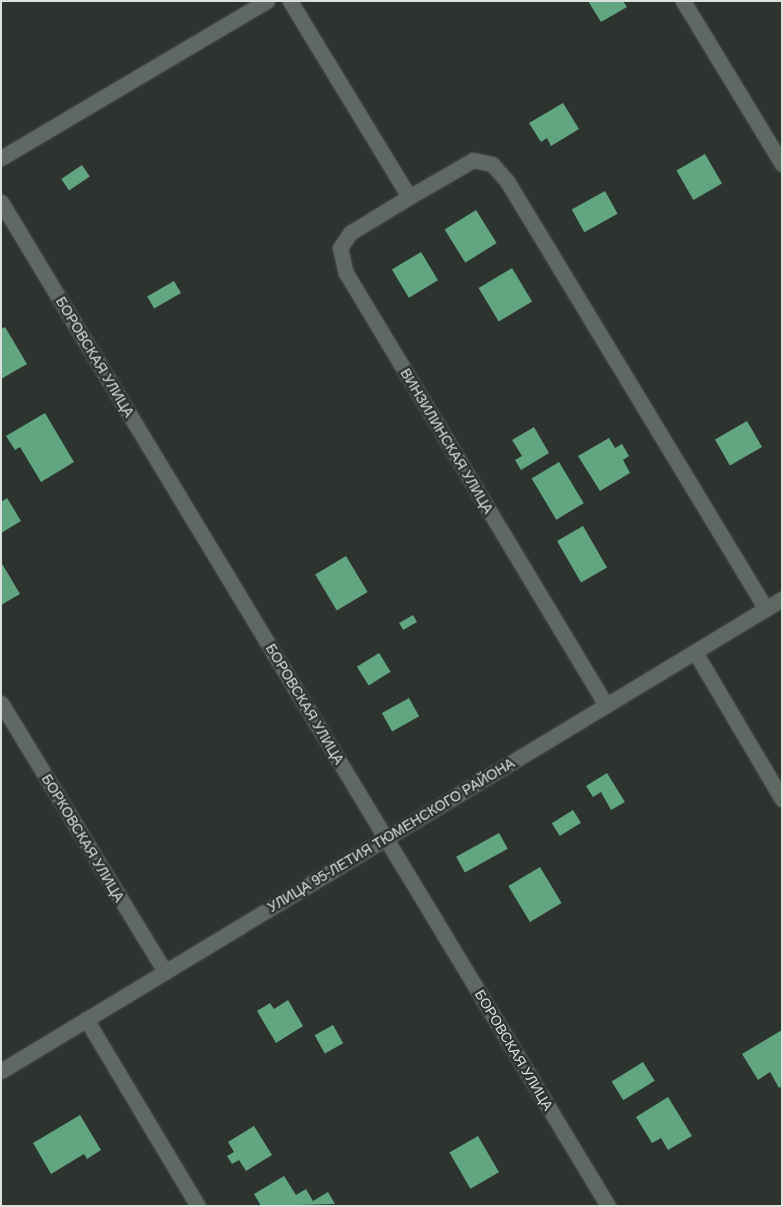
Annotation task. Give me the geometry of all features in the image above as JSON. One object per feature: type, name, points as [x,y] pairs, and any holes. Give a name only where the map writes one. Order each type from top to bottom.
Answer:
[{"type":"street","points":[[1,158],[267,1]]},
{"type":"street","points":[[290,1],[409,197]]},
{"type":"street","points":[[683,1],[782,164]]},
{"type":"street","name":"ВИНЗИЛИНСКАЯ УЛИЦА","points":[[606,705],[346,273],[340,248],[350,233],[409,197],[472,160],[492,164],[507,181],[766,609]]},
{"type":"street","name":"БОРОВСКАЯ УЛИЦА","points":[[1,202],[608,1206]]},
{"type":"street","name":"УЛИЦА 95-ЛЕТИЯ ТЮМЕНСКОГО РАЙОНА","points":[[3,1066],[165,972],[782,599]]},
{"type":"street","points":[[695,652],[782,798]]},
{"type":"street","name":"БОРКОВСКАЯ УЛИЦА","points":[[1,703],[165,972]]},
{"type":"street","points":[[86,1019],[198,1206]]},
{"type":"building","points":[[588,1],[623,1],[627,7],[601,22]]},
{"type":"building","points":[[563,103],[579,129],[551,146],[547,138],[541,142],[529,123]]},
{"type":"building","points":[[705,154],[722,183],[693,200],[676,170]]},
{"type":"building","points":[[82,165],[90,177],[69,191],[61,179]]},
{"type":"building","points":[[605,191],[618,214],[584,232],[572,209]]},
{"type":"building","points":[[476,210],[497,243],[465,263],[445,230]]},
{"type":"building","points":[[421,252],[438,280],[409,298],[392,270]]},
{"type":"building","points":[[512,268],[532,301],[499,322],[479,288]]},
{"type":"building","points":[[174,281],[181,293],[154,309],[147,296]]},
{"type":"building","points":[[5,327],[27,364],[1,379],[1,329]]},
{"type":"building","points":[[45,413],[74,462],[41,482],[20,447],[15,450],[6,436]]},
{"type":"building","points":[[747,421],[762,447],[730,465],[715,440]]},
{"type":"building","points":[[534,427],[549,453],[521,470],[515,460],[522,456],[512,440]]},
{"type":"building","points":[[609,438],[615,448],[622,444],[629,456],[623,460],[630,473],[600,491],[578,456]]},
{"type":"building","points":[[559,462],[584,503],[556,520],[532,478]]},
{"type":"building","points":[[7,498],[21,521],[1,533],[1,502]]},
{"type":"building","points":[[583,526],[607,568],[581,583],[557,541]]},
{"type":"building","points":[[346,556],[368,592],[337,611],[315,575]]},
{"type":"building","points":[[1,562],[20,594],[1,605]]},
{"type":"building","points":[[413,615],[417,622],[403,630],[399,623]]},
{"type":"building","points":[[379,653],[391,672],[369,685],[357,667]]},
{"type":"building","points":[[409,698],[419,716],[392,731],[382,713]]},
{"type":"building","points":[[607,773],[625,802],[611,810],[601,792],[593,797],[586,786]]},
{"type":"building","points":[[573,810],[581,823],[560,836],[552,823]]},
{"type":"building","points":[[499,833],[508,849],[465,872],[456,857]]},
{"type":"building","points":[[540,867],[562,903],[530,922],[508,886]]},
{"type":"building","points":[[288,1000],[303,1026],[276,1043],[257,1011],[270,1003],[274,1009]]},
{"type":"building","points":[[333,1025],[343,1043],[325,1054],[315,1035]]},
{"type":"building","points":[[782,1030],[782,1086],[779,1088],[770,1072],[758,1080],[742,1054]]},
{"type":"building","points":[[643,1062],[655,1081],[623,1100],[612,1082]]},
{"type":"building","points":[[668,1097],[692,1136],[668,1150],[661,1138],[652,1143],[636,1117]]},
{"type":"building","points":[[80,1115],[101,1150],[87,1159],[84,1154],[51,1174],[33,1143]]},
{"type":"building","points":[[254,1126],[272,1155],[246,1171],[239,1160],[232,1164],[227,1156],[234,1152],[228,1142]]},
{"type":"building","points":[[478,1136],[499,1172],[470,1189],[449,1152]]},
{"type":"building","points":[[284,1176],[296,1195],[306,1189],[313,1201],[328,1192],[335,1204],[261,1206],[254,1194]]}]
